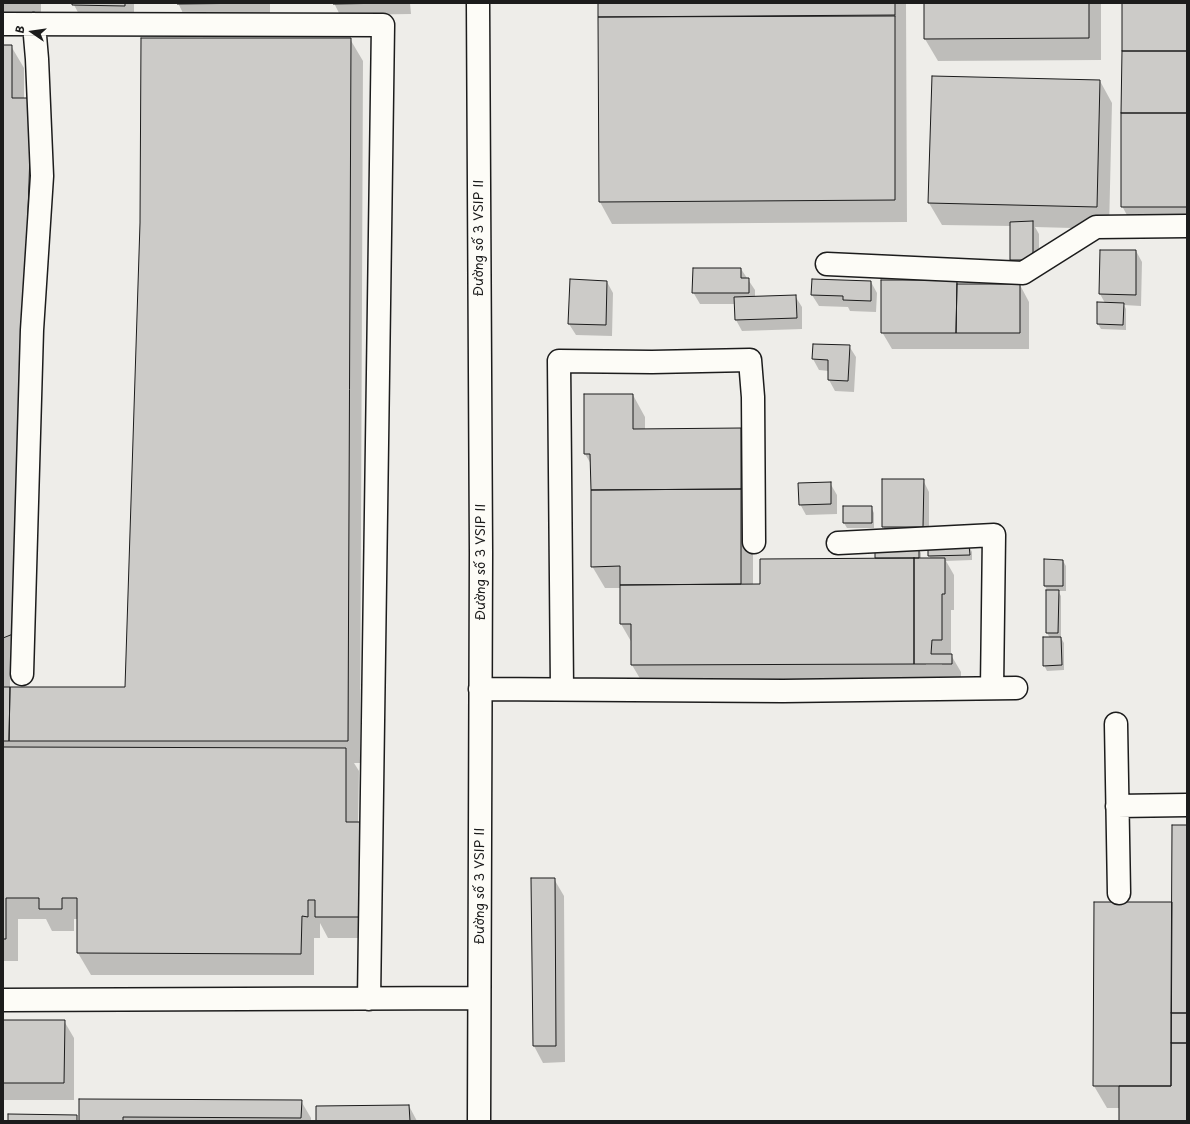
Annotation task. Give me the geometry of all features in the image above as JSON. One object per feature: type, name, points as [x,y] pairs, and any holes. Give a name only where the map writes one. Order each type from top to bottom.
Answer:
[{"type":"street","name":"Đường số 3 VSIP II","points":[[478,3],[481,545],[478,1121]]},
{"type":"street","points":[[3,24],[383,25],[369,999]]},
{"type":"street","points":[[22,674],[32,330],[42,176],[34,24]]},
{"type":"street","points":[[827,264],[1023,273],[1096,227],[1187,226]]},
{"type":"street","points":[[562,689],[559,361],[652,362],[750,360],[753,397],[754,542]]},
{"type":"street","points":[[838,543],[994,535],[992,688]]},
{"type":"street","points":[[480,689],[783,691],[1016,688]]},
{"type":"street","points":[[1116,724],[1119,893]]},
{"type":"street","points":[[1117,806],[1187,805]]},
{"type":"street","points":[[3,1000],[479,998]]},
{"type":"shaded area","points":[[3,3],[1187,3],[1187,1121],[3,1121]]},
{"type":"building","points":[[72,3],[125,3],[125,6],[72,5]]},
{"type":"building","points":[[177,3],[264,3],[177,4]]},
{"type":"building","points":[[333,3],[394,3],[333,4]]},
{"type":"building","points":[[598,3],[895,3],[895,15],[598,17]]},
{"type":"building","points":[[924,3],[1089,3],[1089,38],[924,39]]},
{"type":"building","points":[[1122,3],[1187,3],[1187,51],[1122,51]]},
{"type":"building","points":[[895,16],[895,200],[599,202],[598,17]]},
{"type":"building","points":[[141,38],[351,38],[348,741],[9,741],[10,687],[125,687],[140,223]]},
{"type":"building","points":[[3,45],[12,45],[12,98],[32,98],[13,634],[3,638]]},
{"type":"building","points":[[1122,51],[1187,51],[1187,113],[1121,113]]},
{"type":"building","points":[[932,76],[1100,80],[1097,207],[928,203]]},
{"type":"building","points":[[1121,113],[1187,113],[1187,207],[1121,207]]},
{"type":"building","points":[[1033,221],[1033,253],[1024,260],[1010,260],[1010,222]]},
{"type":"building","points":[[1100,250],[1136,250],[1136,295],[1099,294]]},
{"type":"building","points":[[693,268],[741,268],[741,278],[749,278],[749,293],[692,293]]},
{"type":"building","points":[[570,279],[607,281],[606,325],[568,324]]},
{"type":"building","points":[[812,279],[871,281],[871,301],[843,300],[843,296],[811,295]]},
{"type":"building","points":[[881,280],[957,280],[956,333],[881,333]]},
{"type":"building","points":[[957,284],[1020,284],[1020,333],[956,333]]},
{"type":"building","points":[[796,295],[797,318],[735,320],[734,297]]},
{"type":"building","points":[[1097,302],[1124,303],[1123,325],[1097,324]]},
{"type":"building","points":[[813,344],[850,345],[848,381],[828,380],[828,360],[812,359]]},
{"type":"building","points":[[584,394],[633,394],[633,429],[741,428],[741,489],[591,490],[590,454],[584,454]]},
{"type":"building","points":[[882,479],[924,479],[923,527],[882,527]]},
{"type":"building","points":[[831,482],[831,504],[799,505],[798,483]]},
{"type":"building","points":[[741,489],[741,584],[620,585],[620,566],[591,567],[591,490]]},
{"type":"building","points":[[843,506],[872,506],[872,523],[843,523]]},
{"type":"building","points":[[969,545],[970,555],[928,556],[928,546]]},
{"type":"building","points":[[875,547],[919,547],[919,558],[875,558]]},
{"type":"building","points":[[914,558],[945,558],[945,594],[942,594],[942,640],[932,640],[931,654],[952,654],[952,664],[914,664]]},
{"type":"building","points":[[914,558],[914,664],[631,665],[631,624],[620,624],[620,585],[760,584],[760,559]]},
{"type":"building","points":[[1044,559],[1063,560],[1063,586],[1044,586]]},
{"type":"building","points":[[1046,590],[1059,590],[1058,633],[1046,633]]},
{"type":"building","points":[[1043,637],[1061,637],[1062,665],[1043,666]]},
{"type":"building","points":[[3,687],[10,687],[9,741],[3,741]]},
{"type":"building","points":[[3,747],[346,748],[346,822],[360,822],[360,917],[315,917],[315,900],[308,900],[308,917],[302,916],[301,954],[77,953],[77,898],[62,898],[62,909],[39,909],[39,898],[6,898],[6,939],[3,939]]},
{"type":"building","points":[[1172,825],[1187,825],[1187,1013],[1171,1013]]},
{"type":"building","points":[[531,878],[555,878],[556,1046],[533,1046]]},
{"type":"building","points":[[1094,902],[1172,902],[1171,1086],[1093,1086]]},
{"type":"building","points":[[1171,1013],[1187,1013],[1187,1043],[1171,1043]]},
{"type":"building","points":[[3,1020],[65,1020],[64,1083],[3,1083]]},
{"type":"building","points":[[1171,1043],[1187,1043],[1187,1121],[1119,1121],[1119,1086],[1171,1086]]},
{"type":"building","points":[[79,1099],[302,1100],[301,1118],[123,1117],[123,1121],[79,1121]]},
{"type":"building","points":[[409,1105],[410,1121],[316,1121],[316,1106]]},
{"type":"building","points":[[8,1114],[77,1115],[77,1121],[8,1121]]}]
